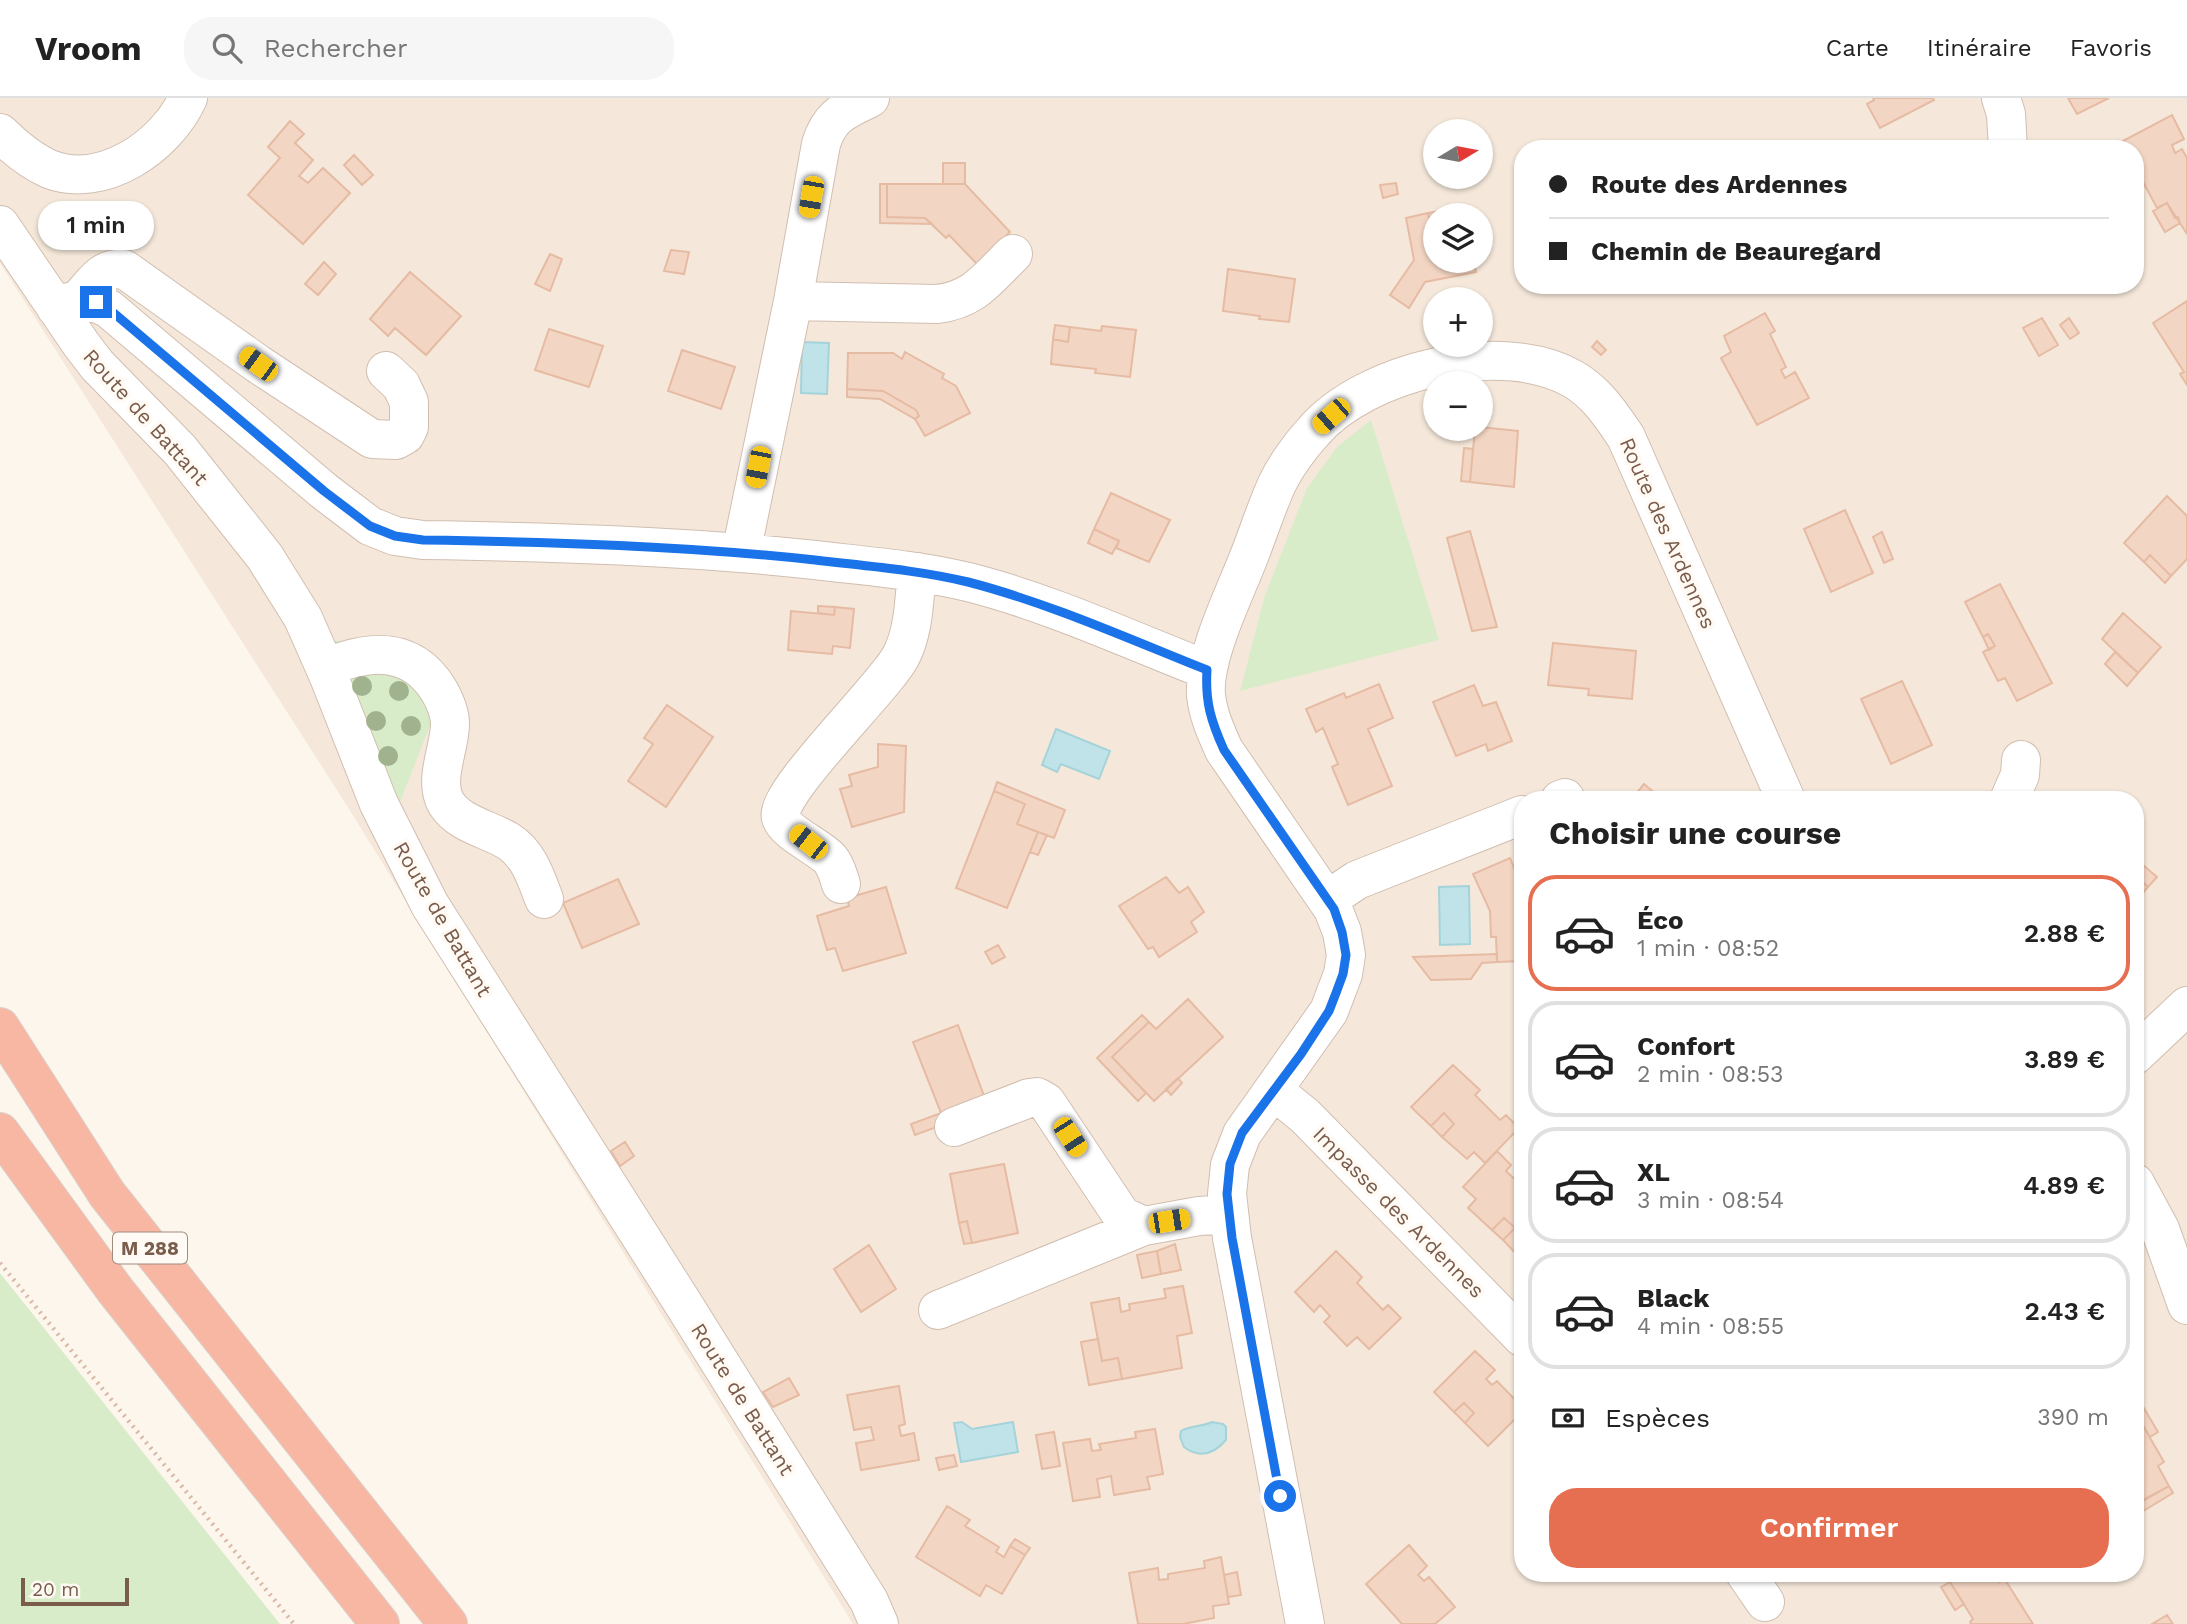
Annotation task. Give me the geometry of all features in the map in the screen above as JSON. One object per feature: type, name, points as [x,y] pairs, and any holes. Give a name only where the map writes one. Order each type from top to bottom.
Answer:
[{"type":"highway","name":"M 288","points":[[0,1027],[107,1194],[448,1624]]},
{"type":"highway","name":"M 288","points":[[0,1132],[115,1290],[380,1624]]},
{"type":"street","points":[[0,134],[31,159],[50,169],[73,173],[98,172],[142,152],[163,134],[188,98]]},
{"type":"street","points":[[741,553],[826,127],[848,109],[870,98]]},
{"type":"street","points":[[2001,98],[2006,114],[2007,140]]},
{"type":"street","name":"Route de Battant","points":[[0,225],[68,303],[97,365],[180,450],[265,558],[303,618],[326,668],[379,804],[430,905],[680,1297],[869,1601],[879,1624]]},
{"type":"street","points":[[793,301],[937,304],[957,302],[974,293],[1013,254]]},
{"type":"street","points":[[68,303],[104,272],[113,268],[124,269],[258,364],[372,439],[396,440],[405,435],[409,427],[409,402],[401,385],[386,372]]},
{"type":"street","points":[[68,303],[96,302],[109,309],[324,491],[370,526],[395,536],[423,540],[591,543],[741,553],[917,572],[967,582],[1024,599],[1207,670]]},
{"type":"street","name":"Route des Ardennes","points":[[1305,1624],[1232,1238],[1227,1194],[1230,1164],[1242,1133],[1329,1011],[1343,974],[1346,955],[1334,909],[1224,750],[1211,721],[1206,694],[1207,670],[1222,625],[1278,482],[1313,431],[1348,400],[1390,381],[1434,368],[1486,361],[1530,364],[1572,379],[1592,394],[1602,402],[1626,437],[1772,791]]},
{"type":"street","points":[[841,884],[830,859],[787,826],[781,818],[780,809],[804,772],[872,696],[902,656],[910,630],[917,572]]},
{"type":"street","points":[[326,668],[360,656],[398,656],[414,663],[433,680],[444,699],[450,723],[441,783],[444,800],[455,815],[510,842],[524,855],[544,899]]},
{"type":"street","points":[[2013,791],[2020,775],[2021,760]]},
{"type":"street","points":[[1327,900],[1357,880],[1514,818]]},
{"type":"street","points":[[2144,1047],[2187,1006]]},
{"type":"street","name":"Impasse des Ardennes","points":[[1273,1090],[1305,1116],[1514,1329]]},
{"type":"street","points":[[954,1127],[1037,1097],[1046,1102],[1122,1216],[1144,1226]]},
{"type":"street","points":[[2144,1200],[2160,1229],[2187,1305]]},
{"type":"street","points":[[938,1310],[1144,1226],[1229,1214]]},
{"type":"path","points":[[0,1263],[294,1624]]},
{"type":"shaded area","points":[[0,98],[2187,98],[2187,1624],[853,1624],[349,809],[0,263]]},
{"type":"green space","points":[[1371,420],[1439,640],[1240,691],[1265,595],[1307,488],[1337,447]]},
{"type":"green space","points":[[331,640],[355,643],[445,687],[398,807]]},
{"type":"green space","points":[[0,1273],[276,1619],[280,1624],[0,1624]]},
{"type":"water","points":[[802,342],[829,343],[827,394],[801,393]]},
{"type":"water","points":[[1056,729],[1110,751],[1099,779],[1061,764],[1057,772],[1042,765]]},
{"type":"water","points":[[1469,886],[1470,944],[1440,945],[1439,887]]},
{"type":"water","points":[[962,1422],[972,1429],[1013,1422],[1018,1452],[961,1462],[954,1423]]},
{"type":"water","points":[[1212,1422],[1226,1427],[1226,1440],[1221,1445],[1212,1452],[1201,1454],[1184,1447],[1181,1431]]},
{"type":"building","points":[[1873,98],[1934,100],[1880,128],[1867,104],[1874,100]]},
{"type":"building","points":[[2068,98],[2109,98],[2077,114]]},
{"type":"building","points":[[2172,115],[2184,139],[2172,145],[2175,153],[2182,149],[2187,158],[2187,234],[2167,203],[2157,208],[2144,184],[2144,140],[2125,140]]},
{"type":"building","points":[[290,121],[304,134],[295,143],[313,160],[299,176],[308,183],[323,168],[350,193],[303,244],[248,195],[280,158],[268,147]]},
{"type":"building","points":[[354,155],[373,175],[362,185],[344,165]]},
{"type":"building","points":[[943,163],[965,163],[965,184],[943,184]]},
{"type":"building","points":[[1396,183],[1398,194],[1383,198],[1380,185]]},
{"type":"building","points":[[880,184],[887,184],[887,217],[925,218],[932,224],[880,223]]},
{"type":"building","points":[[887,184],[965,184],[1010,232],[977,264],[949,235],[946,238],[925,218],[887,217]]},
{"type":"building","points":[[2167,203],[2180,223],[2165,232],[2153,211]]},
{"type":"building","points":[[1423,214],[1423,273],[1471,273],[1425,282],[1409,308],[1390,295],[1414,260],[1406,218]]},
{"type":"building","points":[[671,250],[689,252],[684,274],[664,271]]},
{"type":"building","points":[[550,254],[562,259],[550,291],[535,284]]},
{"type":"building","points":[[324,262],[336,274],[318,295],[305,284]]},
{"type":"building","points":[[1228,269],[1295,279],[1289,322],[1223,311]]},
{"type":"building","points":[[410,272],[461,316],[426,355],[395,328],[388,336],[370,319]]},
{"type":"building","points":[[2187,301],[2187,385],[2180,374],[2184,372],[2153,323]]},
{"type":"building","points":[[1765,313],[1775,331],[1770,334],[1786,367],[1781,370],[1785,378],[1795,372],[1809,398],[1757,425],[1721,358],[1731,352],[1724,336]]},
{"type":"building","points":[[2042,318],[2058,345],[2039,356],[2023,328]]},
{"type":"building","points":[[2069,318],[2079,333],[2070,339],[2060,325]]},
{"type":"building","points":[[1055,325],[1070,327],[1068,342],[1053,339]]},
{"type":"building","points":[[1102,326],[1136,330],[1130,377],[1095,373],[1096,369],[1051,364],[1053,339],[1068,342],[1070,327],[1101,331]]},
{"type":"building","points":[[549,329],[603,346],[589,387],[535,370]]},
{"type":"building","points":[[1597,341],[1606,350],[1601,355],[1592,347]]},
{"type":"building","points":[[682,350],[735,367],[721,409],[668,391]]},
{"type":"building","points":[[905,352],[944,374],[942,378],[956,386],[970,413],[925,436],[915,419],[919,416],[916,410],[883,391],[847,389],[848,353],[893,353],[902,359]]},
{"type":"building","points":[[847,389],[883,391],[916,410],[919,416],[915,419],[880,399],[847,397]]},
{"type":"building","points":[[1493,428],[1518,431],[1514,487],[1470,482],[1474,441],[1493,441]]},
{"type":"building","points":[[1464,448],[1473,449],[1470,482],[1461,481]]},
{"type":"building","points":[[1111,493],[1170,520],[1149,562],[1116,548],[1119,541],[1094,529]]},
{"type":"building","points":[[2167,496],[2187,516],[2187,559],[2171,576],[2150,555],[2144,562],[2124,543]]},
{"type":"building","points":[[1845,510],[1873,573],[1831,592],[1804,529]]},
{"type":"building","points":[[1094,529],[1119,541],[1112,554],[1088,543]]},
{"type":"building","points":[[1470,531],[1497,627],[1472,631],[1447,538]]},
{"type":"building","points":[[1882,532],[1893,559],[1884,563],[1873,537]]},
{"type":"building","points":[[2150,555],[2171,576],[2165,583],[2144,562]]},
{"type":"building","points":[[2000,584],[2052,683],[2017,701],[2005,678],[1998,681],[1983,652],[1995,646],[1988,634],[1983,637],[1965,602]]},
{"type":"building","points":[[818,606],[835,607],[834,615],[818,613]]},
{"type":"building","points":[[835,607],[854,609],[850,648],[833,646],[832,654],[788,650],[791,611],[834,615]]},
{"type":"building","points":[[2123,613],[2161,647],[2138,673],[2102,639]]},
{"type":"building","points":[[1988,634],[1995,646],[1989,650],[1983,637]]},
{"type":"building","points":[[1553,643],[1636,651],[1632,699],[1588,695],[1589,689],[1548,685]]},
{"type":"building","points":[[2115,652],[2138,673],[2127,686],[2105,664]]},
{"type":"building","points":[[1902,681],[1932,745],[1891,764],[1861,699]]},
{"type":"building","points":[[1379,684],[1393,718],[1368,729],[1392,786],[1348,805],[1332,767],[1338,764],[1323,728],[1316,732],[1306,709],[1344,693],[1346,698]]},
{"type":"building","points":[[1474,685],[1483,706],[1496,702],[1512,741],[1488,751],[1486,744],[1456,756],[1433,702]]},
{"type":"building","points":[[667,705],[713,737],[666,807],[628,781],[653,744],[644,738]]},
{"type":"building","points":[[878,744],[906,746],[904,812],[852,827],[840,789],[852,786],[849,775],[878,767]]},
{"type":"building","points":[[997,782],[1065,810],[1054,838],[1017,824],[1025,804],[994,791]]},
{"type":"building","points":[[1644,784],[1652,791],[1638,791]]},
{"type":"building","points":[[994,791],[1025,804],[1017,824],[1038,832],[1007,908],[956,888]]},
{"type":"building","points":[[1038,832],[1047,835],[1038,855],[1030,852]]},
{"type":"building","points":[[1510,858],[1514,868],[1514,961],[1497,962],[1496,937],[1491,937],[1490,911],[1473,874]]},
{"type":"building","points":[[2144,866],[2157,877],[2148,887],[2144,883]]},
{"type":"building","points":[[1166,877],[1179,893],[1188,887],[1204,912],[1191,922],[1197,932],[1159,957],[1153,947],[1148,949],[1119,906]]},
{"type":"building","points":[[618,879],[639,924],[582,948],[563,903]]},
{"type":"building","points":[[886,887],[906,953],[843,971],[835,948],[827,950],[817,916],[849,906],[847,898]]},
{"type":"building","points":[[998,945],[1005,957],[992,964],[985,952]]},
{"type":"building","points":[[1497,954],[1497,962],[1482,963],[1471,979],[1431,980],[1413,957]]},
{"type":"building","points":[[1188,999],[1223,1037],[1154,1101],[1112,1057],[1149,1022],[1156,1029]]},
{"type":"building","points":[[1142,1015],[1149,1022],[1112,1057],[1146,1093],[1138,1101],[1097,1058]]},
{"type":"building","points":[[958,1025],[984,1096],[941,1113],[913,1042]]},
{"type":"building","points":[[1453,1065],[1480,1090],[1475,1095],[1500,1120],[1506,1115],[1514,1123],[1514,1133],[1485,1163],[1474,1152],[1467,1159],[1442,1137],[1454,1124],[1444,1113],[1431,1126],[1411,1107]]},
{"type":"building","points":[[1178,1078],[1182,1083],[1171,1095],[1166,1089]]},
{"type":"building","points":[[941,1113],[945,1124],[915,1135],[911,1124]]},
{"type":"building","points":[[1444,1113],[1454,1124],[1442,1137],[1431,1126]]},
{"type":"building","points":[[625,1142],[634,1156],[620,1166],[611,1151]]},
{"type":"building","points":[[1497,1151],[1511,1165],[1506,1171],[1514,1178],[1514,1227],[1504,1218],[1492,1230],[1468,1208],[1476,1199],[1463,1187]]},
{"type":"building","points":[[1004,1164],[1018,1233],[972,1243],[967,1221],[959,1223],[950,1174]]},
{"type":"building","points":[[1504,1218],[1514,1227],[1503,1240],[1492,1230]]},
{"type":"building","points":[[967,1221],[972,1243],[964,1244],[959,1223]]},
{"type":"building","points":[[1514,1229],[1514,1252],[1503,1240]]},
{"type":"building","points":[[1175,1244],[1181,1270],[1161,1274],[1157,1251]]},
{"type":"building","points":[[869,1245],[896,1289],[861,1312],[834,1269]]},
{"type":"building","points":[[1157,1251],[1161,1274],[1142,1278],[1137,1255]]},
{"type":"building","points":[[1336,1251],[1362,1277],[1357,1283],[1383,1310],[1388,1305],[1401,1318],[1369,1349],[1357,1337],[1347,1346],[1324,1322],[1330,1316],[1320,1305],[1314,1312],[1295,1292]]},
{"type":"building","points":[[1183,1286],[1192,1333],[1177,1336],[1182,1368],[1122,1379],[1118,1358],[1102,1361],[1091,1303],[1119,1298],[1121,1312],[1130,1310],[1129,1304],[1166,1298],[1164,1289]]},
{"type":"building","points":[[1098,1339],[1102,1361],[1118,1358],[1122,1379],[1089,1385],[1081,1342]]},
{"type":"building","points":[[1475,1351],[1495,1370],[1486,1379],[1492,1385],[1497,1381],[1514,1399],[1514,1420],[1488,1446],[1465,1423],[1474,1413],[1464,1403],[1454,1412],[1434,1392]]},
{"type":"building","points":[[789,1378],[799,1395],[773,1407],[763,1392]]},
{"type":"building","points":[[899,1386],[905,1424],[899,1426],[901,1436],[914,1433],[919,1460],[861,1470],[856,1443],[874,1440],[871,1427],[854,1430],[847,1395]]},
{"type":"building","points":[[1464,1403],[1474,1413],[1465,1423],[1454,1412]]},
{"type":"building","points":[[2144,1408],[2158,1432],[2150,1437],[2144,1427]]},
{"type":"building","points":[[2144,1428],[2164,1462],[2158,1466],[2169,1486],[2144,1500]]},
{"type":"building","points":[[1155,1429],[1163,1474],[1147,1477],[1150,1489],[1114,1495],[1111,1476],[1097,1479],[1100,1497],[1073,1501],[1063,1443],[1090,1439],[1092,1451],[1101,1450],[1099,1444],[1136,1438],[1135,1432]]},
{"type":"building","points":[[1054,1432],[1060,1466],[1042,1469],[1036,1435]]},
{"type":"building","points":[[954,1455],[957,1466],[939,1470],[936,1458]]},
{"type":"building","points":[[2169,1486],[2173,1493],[2144,1511],[2144,1499]]},
{"type":"building","points":[[947,1506],[970,1520],[965,1526],[999,1547],[996,1552],[1004,1557],[1010,1546],[1025,1555],[1002,1594],[986,1585],[980,1596],[916,1557]]},
{"type":"building","points":[[1015,1539],[1030,1548],[1025,1555],[1010,1546]]},
{"type":"building","points":[[1409,1545],[1427,1566],[1418,1575],[1424,1581],[1429,1577],[1455,1607],[1435,1624],[1402,1624],[1366,1584]]},
{"type":"building","points":[[1221,1557],[1229,1604],[1213,1606],[1214,1618],[1183,1624],[1138,1624],[1129,1573],[1158,1568],[1159,1580],[1168,1579],[1168,1574],[1205,1568],[1204,1561]]},
{"type":"building","points":[[1237,1572],[1241,1595],[1228,1597],[1224,1575]]},
{"type":"building","points":[[1950,1582],[2007,1582],[2033,1624],[1971,1624],[1973,1619]]},
{"type":"building","points":[[1950,1582],[1964,1604],[1955,1610],[1941,1587]]},
{"type":"building","points":[[2167,1615],[2173,1624],[2152,1624]]},
{"type":"route","points":[[96,302],[109,309],[324,491],[370,526],[395,536],[423,540],[641,546],[754,554],[906,570],[967,582],[1024,599],[1207,670],[1206,694],[1211,721],[1224,750],[1334,909],[1346,955],[1343,974],[1329,1011],[1301,1054],[1242,1133],[1230,1164],[1227,1194],[1232,1238],[1280,1496]]}]
